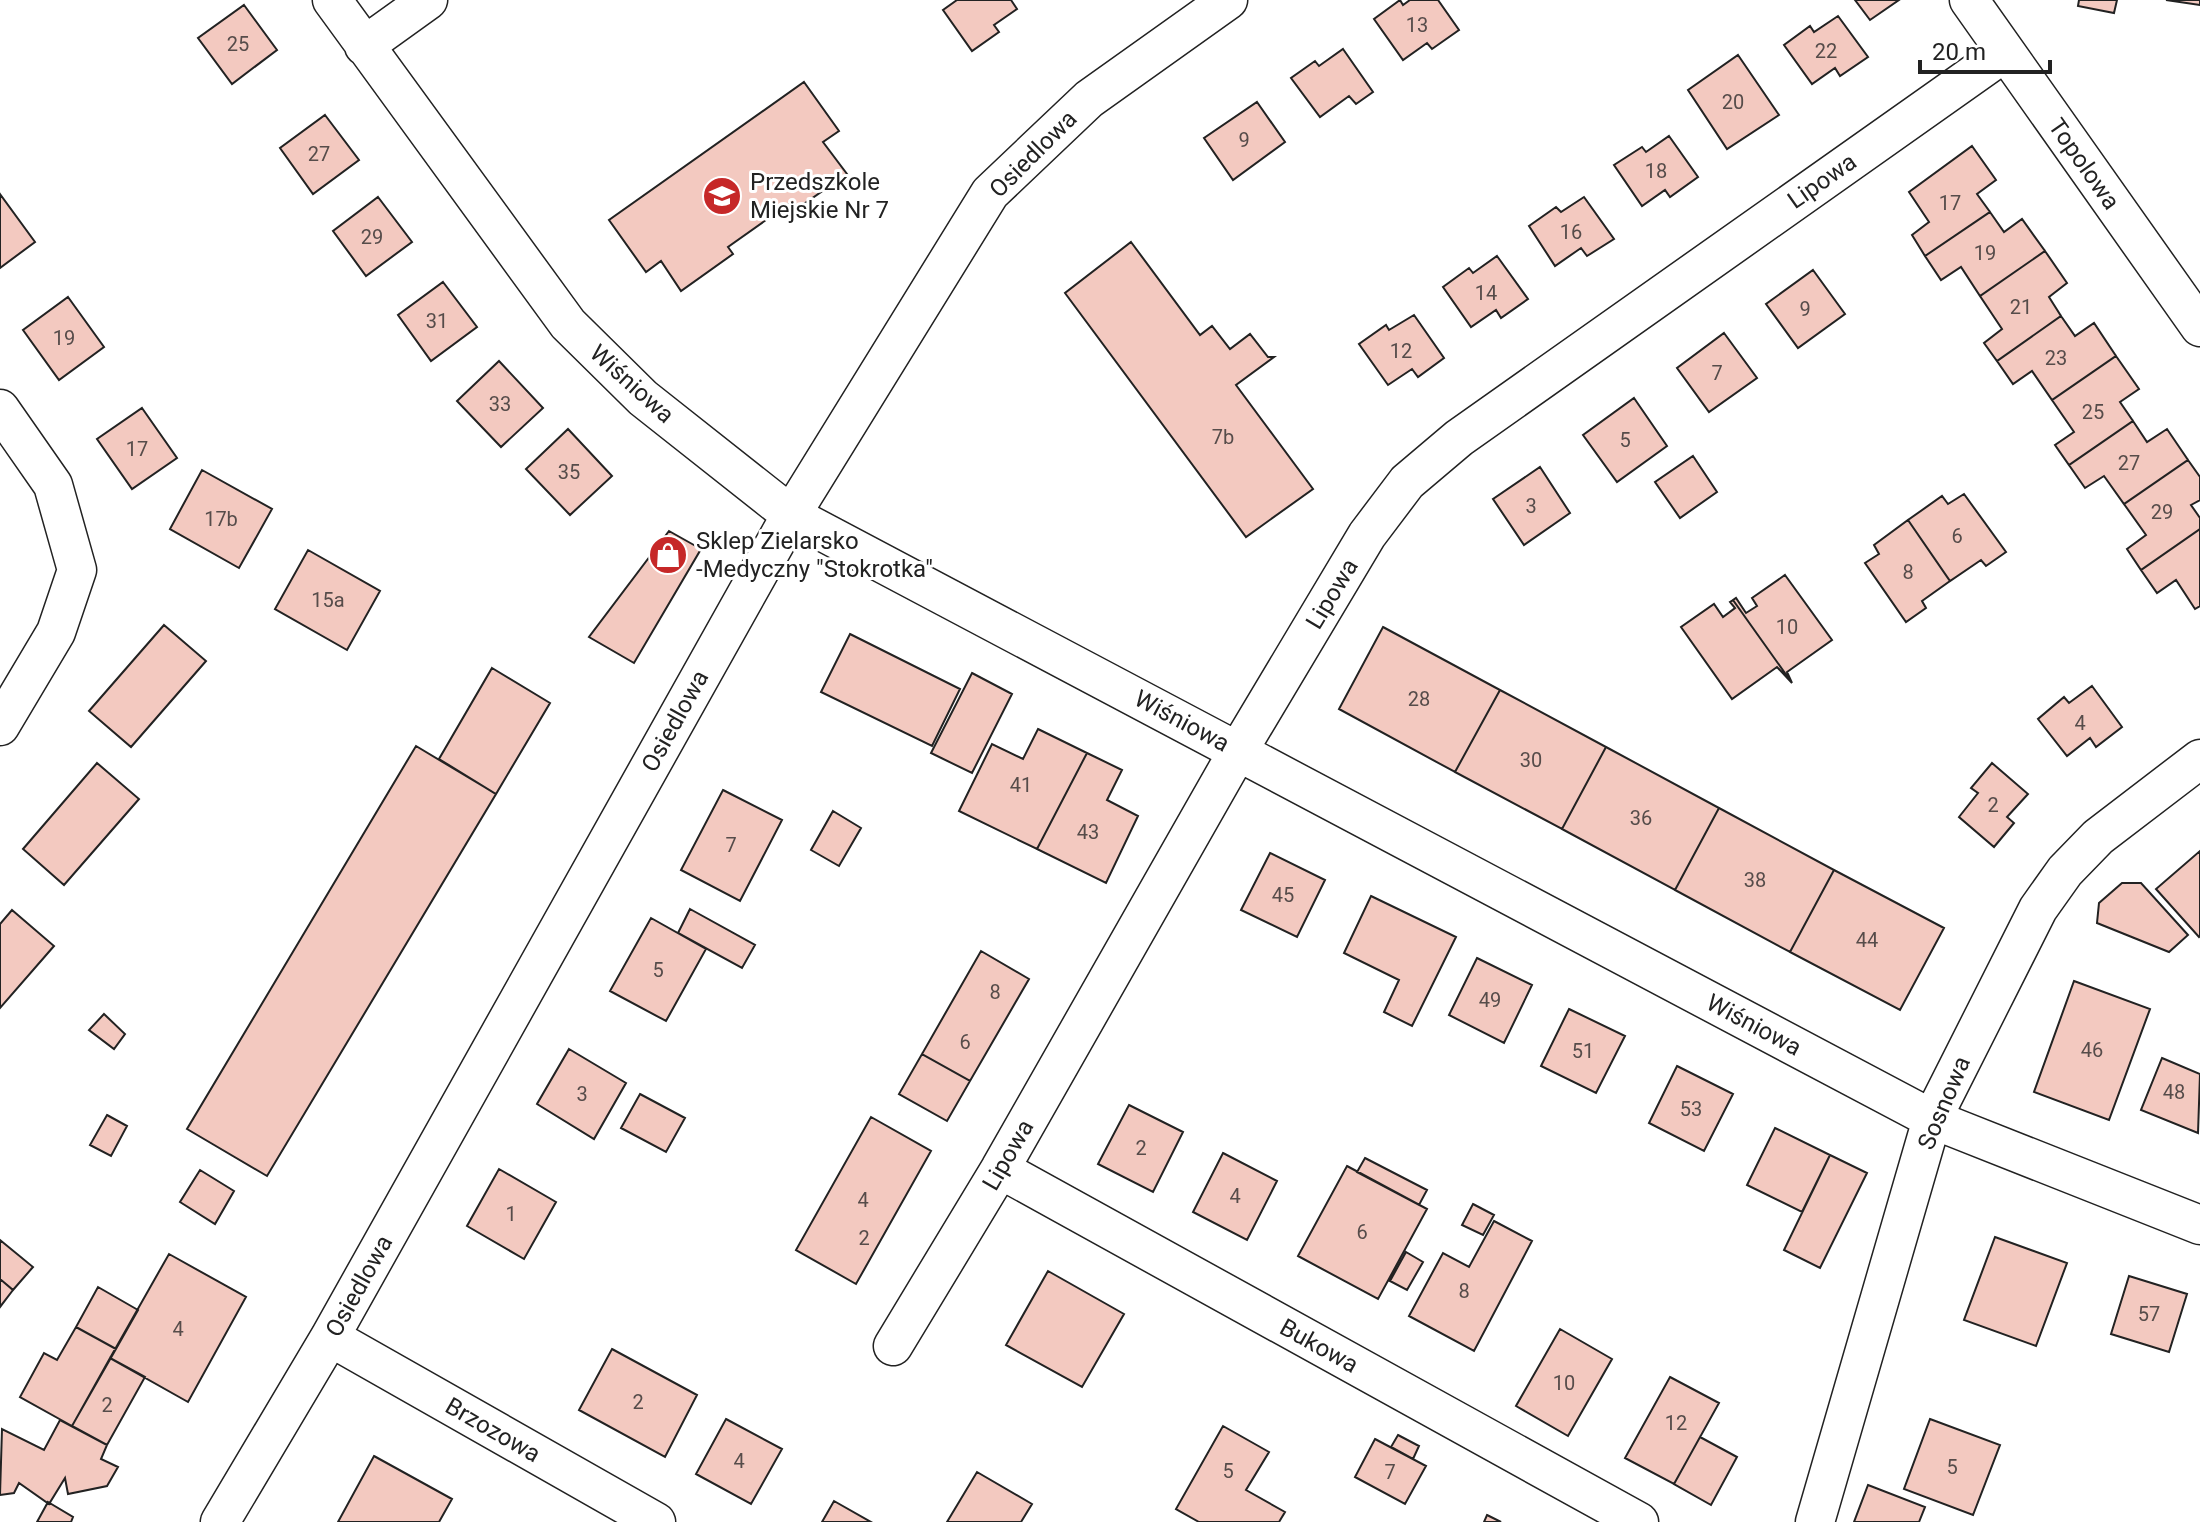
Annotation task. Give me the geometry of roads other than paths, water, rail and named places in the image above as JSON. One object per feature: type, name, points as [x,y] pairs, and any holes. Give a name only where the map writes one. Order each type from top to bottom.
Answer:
[{"type":"street","name":"Wiśniowa","points":[[332,0],[568,324],[643,398],[791,515],[1932,1119],[2200,1225]]},
{"type":"street","points":[[364,46],[428,0]]},
{"type":"street","name":"Osiedlowa","points":[[220,1522],[330,1337],[791,515],[990,193],[1089,99],[1228,0]]},
{"type":"street","name":"Topolowa","points":[[1969,0],[2200,327]]},
{"type":"street","name":"Lipowa","points":[[893,1346],[1000,1169],[1238,751],[1367,535],[1407,482],[1459,438],[2004,53]]},
{"type":"street","points":[[0,409],[53,485],[77,570],[56,632],[0,726]]},
{"type":"street","name":"Sosnowa","points":[[1815,1522],[1932,1119],[2038,909],[2065,871],[2098,837],[2200,759]]},
{"type":"street","name":"Bukowa","points":[[1000,1169],[1639,1522]]},
{"type":"street","name":"Brzozowa","points":[[330,1337],[656,1522]]},
{"type":"place","name":"Przedszkole Miejskie Nr 7","points":[[722,196]]},
{"type":"place","name":"Sklep Zielarsko -Medyczny \"Stokrotka\"","points":[[668,555]]}]
